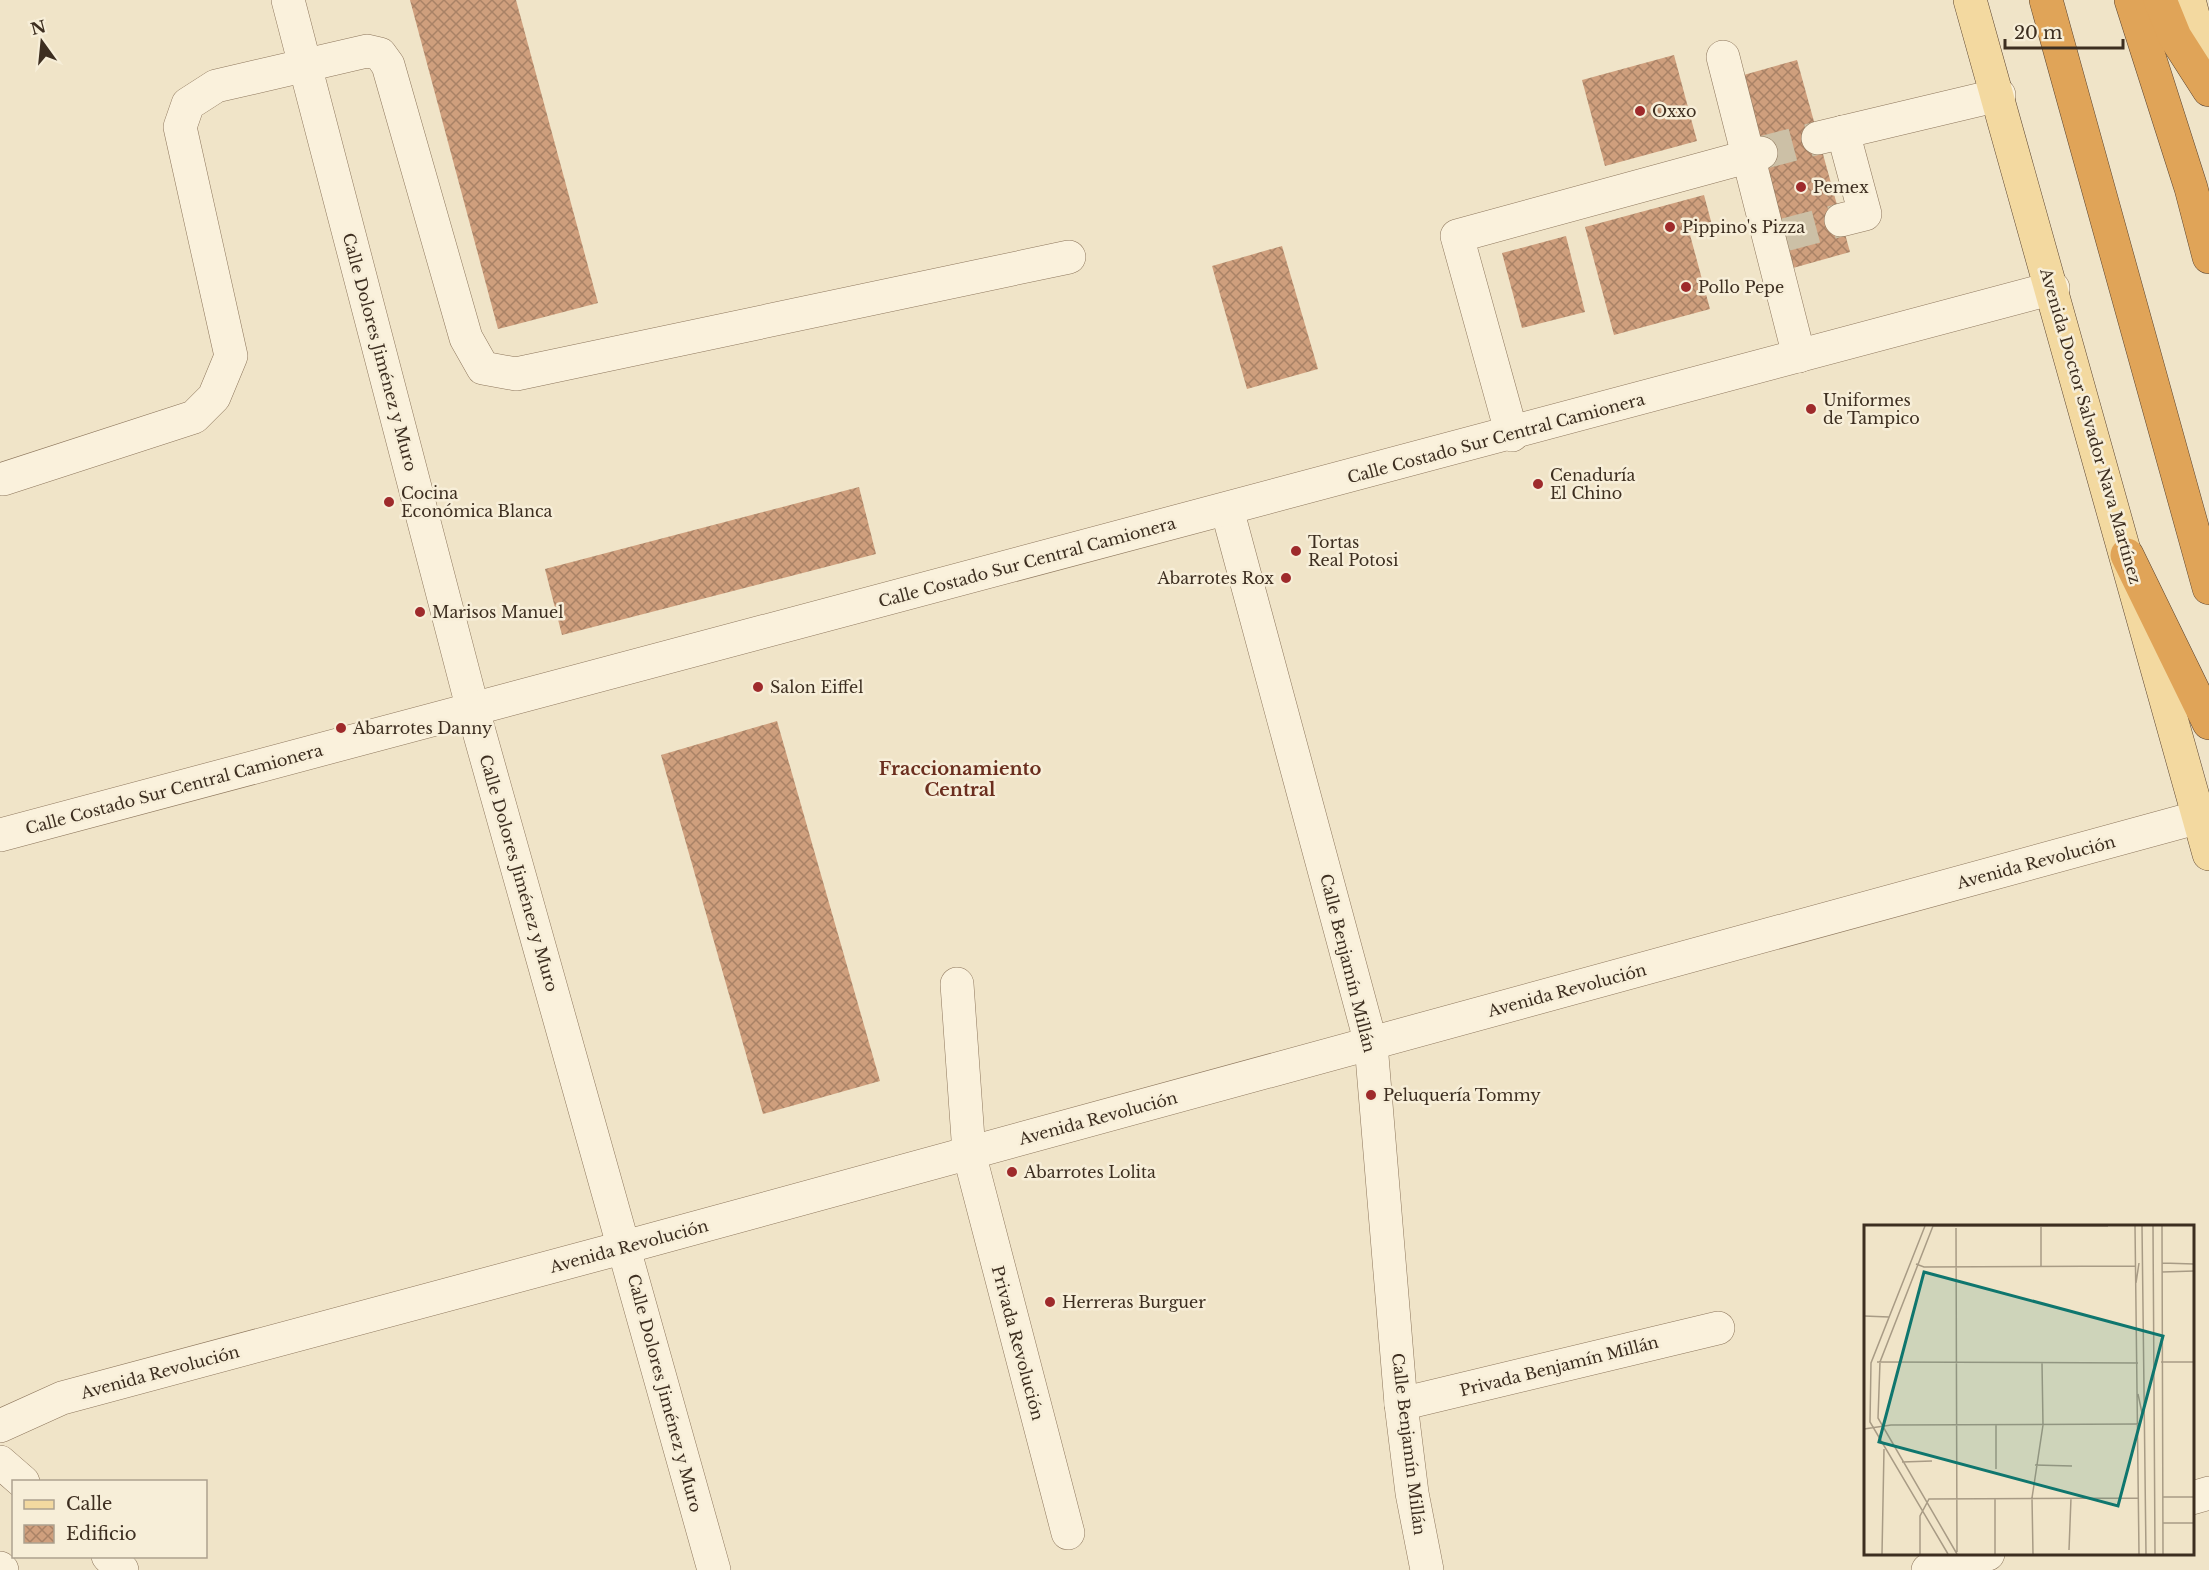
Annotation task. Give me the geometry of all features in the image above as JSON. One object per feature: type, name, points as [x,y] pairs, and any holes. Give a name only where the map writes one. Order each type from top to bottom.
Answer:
[{"type":"highway","points":[[2046,0],[2209,588]]},
{"type":"highway","points":[[2130,0],[2191,188],[2209,257]]},
{"type":"highway","points":[[2160,0],[2175,37],[2209,90]]},
{"type":"highway","points":[[2127,555],[2209,723]]},
{"type":"main road","name":"Avenida Doctor Salvador Nava Martínez","points":[[1970,0],[1999,95],[2209,854]]},
{"type":"main road","points":[[2189,0],[2209,76]]},
{"type":"street","name":"Calle Dolores Jiménez y Muro","points":[[288,0],[473,710],[714,1570]]},
{"type":"street","points":[[3,480],[194,417],[214,397],[231,356],[180,126],[188,104],[216,86],[367,51],[380,54],[388,65],[466,338],[483,368],[516,374],[1069,256]]},
{"type":"street","points":[[1723,57],[1755,154],[1777,237],[1799,356]]},
{"type":"street","points":[[1841,220],[1865,214],[1831,135],[1999,95]]},
{"type":"street","points":[[1512,435],[1457,236],[1755,154]]},
{"type":"street","name":"Calle Costado Sur Central Camionera","points":[[0,835],[1512,435],[2053,288]]},
{"type":"street","name":"Calle Benjamín Millán","points":[[1227,509],[1371,1044],[1401,1404],[1412,1493],[1427,1570]]},
{"type":"street","name":"Avenida Revolución","points":[[0,1426],[62,1398],[625,1247],[2199,817]]},
{"type":"street","name":"Privada Revolución","points":[[957,984],[969,1153],[1068,1533]]},
{"type":"street","name":"Privada Benjamín Millán","points":[[1401,1404],[1718,1328]]},
{"type":"street","points":[[0,1462],[21,1480]]},
{"type":"street","points":[[2194,1498],[2209,1493]]},
{"type":"street","points":[[1928,1570],[1984,1555]]},
{"type":"building","points":[[410,0],[516,0],[598,303],[498,329]]},
{"type":"building","name":"Oxxo","points":[[1674,55],[1697,141],[1605,166],[1582,80]]},
{"type":"building","name":"Pemex","points":[[1797,60],[1850,252],[1793,268],[1740,76]]},
{"type":"building","points":[[1704,195],[1712,225],[1689,231],[1710,309],[1614,335],[1585,227]]},
{"type":"building","points":[[1566,236],[1585,312],[1522,328],[1502,253]]},
{"type":"building","points":[[1282,246],[1318,369],[1247,389],[1212,266]]},
{"type":"building","points":[[859,487],[876,554],[562,635],[545,569]]},
{"type":"building","points":[[777,721],[880,1081],[763,1114],[661,755]]},
{"type":"tunnel","points":[[1761,153],[1818,138]]},
{"type":"tunnel","points":[[1784,235],[1841,220]]},
{"type":"place","name":"Oxxo","points":[[1640,111]]},
{"type":"place","name":"Pemex","points":[[1801,187]]},
{"type":"place","name":"Pippino's Pizza","points":[[1670,227]]},
{"type":"place","name":"Pollo Pepe","points":[[1686,287]]},
{"type":"place","name":"Uniformes de Tampico","points":[[1811,409]]},
{"type":"place","name":"Cenaduría El Chino","points":[[1538,484]]},
{"type":"place","name":"Cocina Económica Blanca","points":[[389,502]]},
{"type":"place","name":"Tortas Real Potosi","points":[[1296,551]]},
{"type":"place","name":"Abarrotes Rox","points":[[1286,578]]},
{"type":"place","name":"Marisos Manuel","points":[[420,612]]},
{"type":"place","name":"Salon Eiffel","points":[[758,687]]},
{"type":"place","name":"Abarrotes Danny","points":[[341,728]]},
{"type":"place","name":"Peluquería Tommy","points":[[1371,1095]]},
{"type":"place","name":"Abarrotes Lolita","points":[[1012,1172]]},
{"type":"place","name":"Herreras Burguer","points":[[1050,1302]]},
{"type":"district","name":"Fraccionamiento Central","points":[[960,779]]}]
